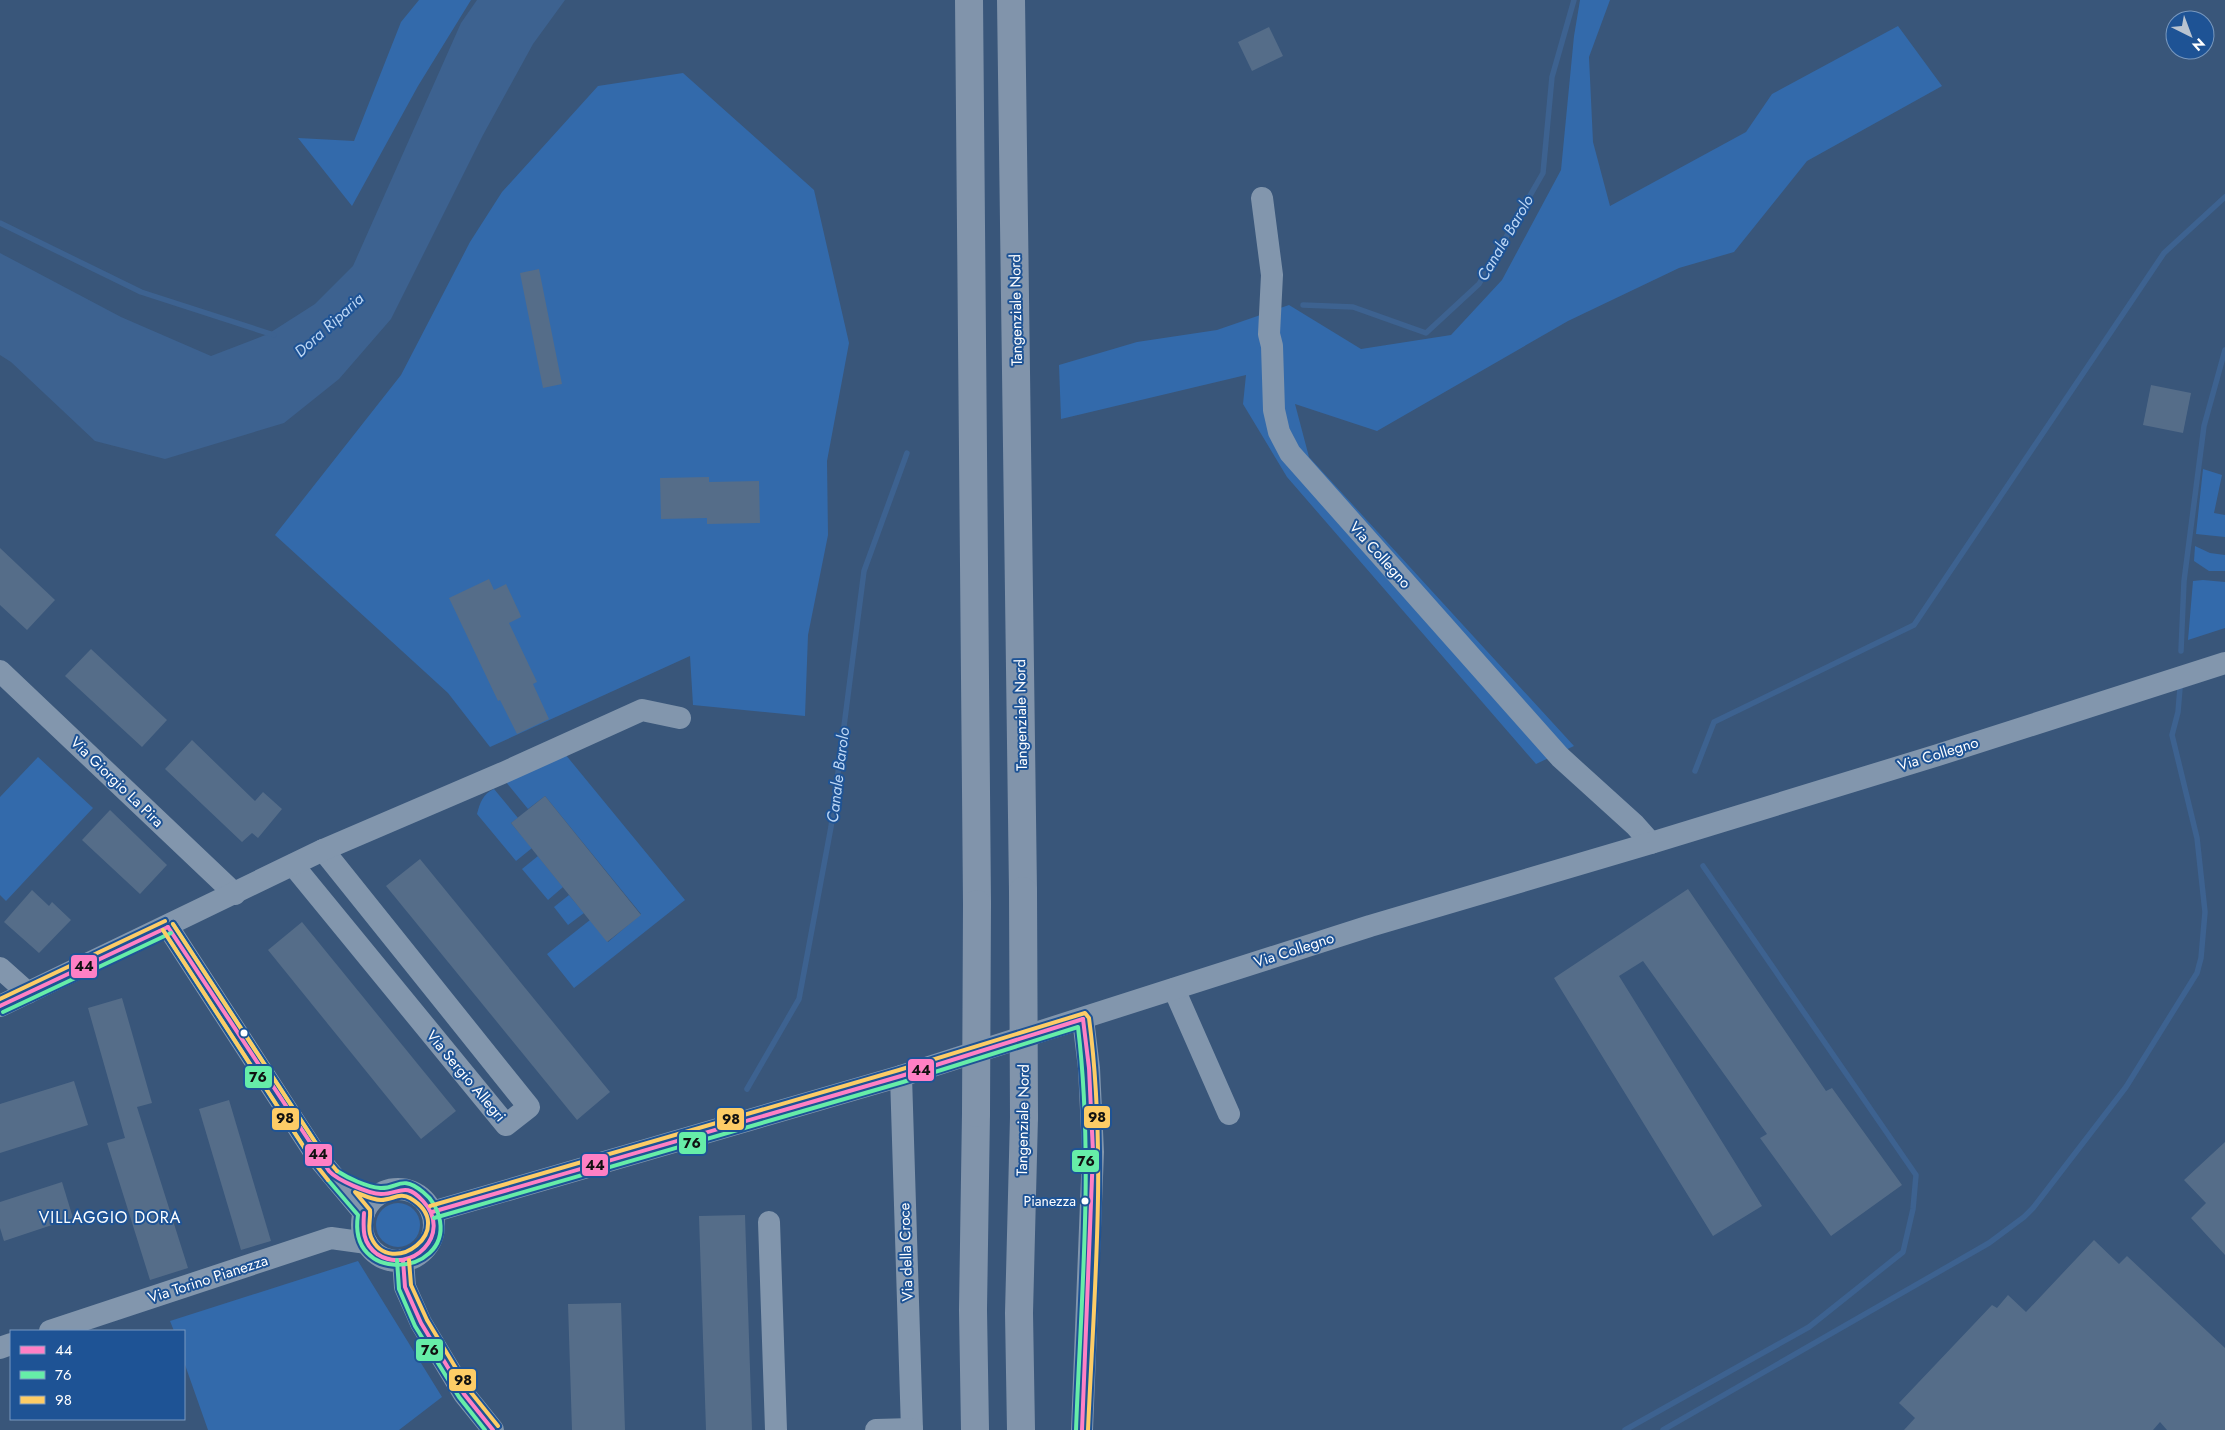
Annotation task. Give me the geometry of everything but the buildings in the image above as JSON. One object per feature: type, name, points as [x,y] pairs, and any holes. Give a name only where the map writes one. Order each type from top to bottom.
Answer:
[{"type":"highway","points":[[969,0],[977,904],[974,1310],[976,1430]]},
{"type":"highway","name":"Tangenziale Nord","points":[[1011,0],[1023,891],[1024,1117],[1019,1313],[1021,1430]]},
{"type":"street","name":"Via Collegno","points":[[1262,198],[1272,276],[1269,334],[1272,346],[1274,410],[1279,432],[1290,453],[1560,757],[1635,825],[1651,843]]},
{"type":"street","name":"Via Collegno","points":[[1083,1019],[1370,926],[1651,843],[1938,755],[2225,663]]},
{"type":"street","name":"Via Giorgio La Pira","points":[[0,671],[235,894]]},
{"type":"street","points":[[0,1006],[168,927],[323,850],[505,772],[642,710],[680,718]]},
{"type":"street","name":"Via Sergio Allegri","points":[[293,865],[506,1125],[529,1107],[323,850]]},
{"type":"street","points":[[168,927],[318,1158],[364,1214]]},
{"type":"street","points":[[0,968],[28,993]]},
{"type":"street","points":[[1174,988],[1230,1114]]},
{"type":"street","points":[[432,1212],[902,1076],[1083,1019],[1093,1152],[1082,1430]]},
{"type":"street","name":"Via della Croce","points":[[876,1430],[912,1430],[902,1076]]},
{"type":"street","points":[[335,1177],[380,1194]]},
{"type":"street","points":[[395,1189],[411,1190],[424,1199],[432,1212],[434,1228],[429,1244],[418,1255],[403,1260],[389,1260],[377,1254],[367,1243],[362,1229],[364,1214],[370,1202],[380,1194],[395,1189]]},
{"type":"street","points":[[769,1222],[776,1430]]},
{"type":"street","name":"Via Torino Pianezza","points":[[53,1330],[331,1238],[367,1243]]},
{"type":"street","points":[[403,1260],[405,1287],[421,1323],[464,1394],[493,1430]]},
{"type":"shaded area","points":[[419,0],[471,0],[418,86],[352,206],[298,138],[354,141],[401,22]]},
{"type":"shaded area","points":[[1580,0],[1610,0],[1589,57],[1593,142],[1610,206],[1746,132],[1772,94],[1898,26],[1942,86],[1807,161],[1734,252],[1679,268],[1568,321],[1377,431],[1295,404],[1309,457],[1574,746],[1536,764],[1287,477],[1243,404],[1246,375],[1061,419],[1059,365],[1137,342],[1217,330],[1289,305],[1361,349],[1451,335],[1502,280],[1561,170],[1574,36]]},
{"type":"shaded area","points":[[683,73],[814,190],[849,343],[827,461],[828,535],[808,635],[805,716],[693,705],[690,656],[490,747],[448,693],[275,535],[401,375],[470,242],[502,192],[598,86]]},
{"type":"shaded area","points":[[2203,469],[2222,475],[2214,513],[2225,515],[2225,537],[2196,534]]},
{"type":"shaded area","points":[[2195,546],[2210,553],[2225,555],[2225,571],[2209,571],[2194,561]]},
{"type":"shaded area","points":[[2193,581],[2225,582],[2225,628],[2188,640]]},
{"type":"shaded area","points":[[565,754],[685,900],[574,988],[547,954],[590,920],[608,942],[641,914],[545,796],[528,809],[506,782]]},
{"type":"shaded area","points":[[38,757],[93,808],[6,901],[0,895],[0,797]]},
{"type":"shaded area","points":[[494,789],[518,818],[511,823],[532,848],[516,861],[477,814],[482,799]]},
{"type":"shaded area","points":[[538,856],[563,887],[548,900],[522,869]]},
{"type":"shaded area","points":[[569,895],[584,913],[568,925],[554,907]]},
{"type":"shaded area","points":[[402,1203],[414,1209],[419,1216],[419,1234],[414,1241],[407,1246],[394,1247],[382,1241],[377,1234],[376,1221],[382,1209],[389,1204]]},
{"type":"shaded area","points":[[358,1261],[442,1397],[399,1430],[208,1430],[185,1365],[185,1330],[174,1330],[170,1321]]},
{"type":"water","name":"Dora Riparia","points":[[477,0],[565,0],[533,44],[483,135],[391,319],[339,379],[284,423],[165,459],[95,441],[11,362],[0,355],[0,253],[121,317],[211,356],[268,334],[315,304],[353,266],[461,23]]},
{"type":"waterway","name":"Canale Barolo","points":[[1303,305],[1353,307],[1426,333],[1479,284],[1543,173],[1552,77],[1574,0]]},
{"type":"waterway","points":[[1695,771],[1714,722],[1914,625],[2164,253],[2225,197]]},
{"type":"waterway","points":[[0,223],[141,292],[274,335]]},
{"type":"waterway","points":[[2181,651],[2184,581],[2204,426],[2225,350]]},
{"type":"waterway","name":"Canale Barolo","points":[[747,1089],[799,999],[831,827],[864,571],[907,453]]},
{"type":"waterway","points":[[1663,1430],[1989,1243],[2033,1208],[2126,1087],[2197,973],[2201,958],[2205,912],[2197,838],[2172,735],[2178,712],[2180,688]]},
{"type":"waterway","points":[[1625,1430],[1809,1327],[1903,1252],[1913,1209],[1916,1175],[1703,866]]},
{"type":"transit line","name":"98","points":[[0,999],[165,921]]},
{"type":"transit line","name":"76","points":[[173,924],[323,1154]]},
{"type":"transit line","name":"98","points":[[173,924],[323,1154],[337,1171]]},
{"type":"transit line","name":"44","points":[[168,927],[329,1171],[346,1182],[376,1193],[381,1194],[402,1190],[412,1191],[423,1201],[431,1214],[434,1226],[431,1238],[415,1256],[403,1260],[390,1259],[377,1254],[368,1245],[364,1235],[364,1213]]},
{"type":"transit line","name":"44","points":[[0,1006],[168,927]]},
{"type":"transit line","name":"76","points":[[163,930],[313,1161]]},
{"type":"transit line","name":"98","points":[[163,930],[313,1161],[328,1180]]},
{"type":"transit line","name":"76","points":[[3,1012],[171,933]]},
{"type":"transit line","name":"98","points":[[430,1206],[899,1070],[1085,1013],[1089,1018],[1094,1069],[1098,1172],[1098,1224],[1088,1430]]},
{"type":"transit line","name":"44","points":[[432,1212],[901,1076],[1083,1019]]},
{"type":"transit line","name":"44","points":[[1082,1430],[1093,1152],[1089,1068],[1083,1019]]},
{"type":"transit line","name":"76","points":[[434,1218],[903,1082],[1078,1027],[1083,1077],[1086,1178],[1076,1430]]},
{"type":"transit line","name":"76","points":[[328,1180],[358,1215],[359,1238],[367,1253],[381,1262],[398,1265],[415,1262],[429,1253],[439,1239],[440,1221],[434,1205],[426,1195],[410,1184],[404,1183],[380,1188],[358,1182],[337,1171]]},
{"type":"transit line","name":"98","points":[[355,1192],[378,1200],[403,1196],[410,1198],[424,1210],[428,1223],[425,1235],[417,1245],[405,1252],[392,1254],[380,1249],[370,1234],[370,1210],[355,1192]]},
{"type":"transit line","name":"76","points":[[397,1260],[399,1289],[415,1326],[459,1397],[485,1430]]},
{"type":"transit line","name":"44","points":[[403,1260],[405,1287],[421,1323],[464,1394],[493,1430]]},
{"type":"transit line","name":"98","points":[[409,1260],[411,1285],[427,1320],[469,1390],[498,1426]]},
{"type":"place","name":"Pianezza","points":[[1085,1201]]},
{"type":"district","name":"VILLAGGIO DORA","points":[[110,1217]]}]
